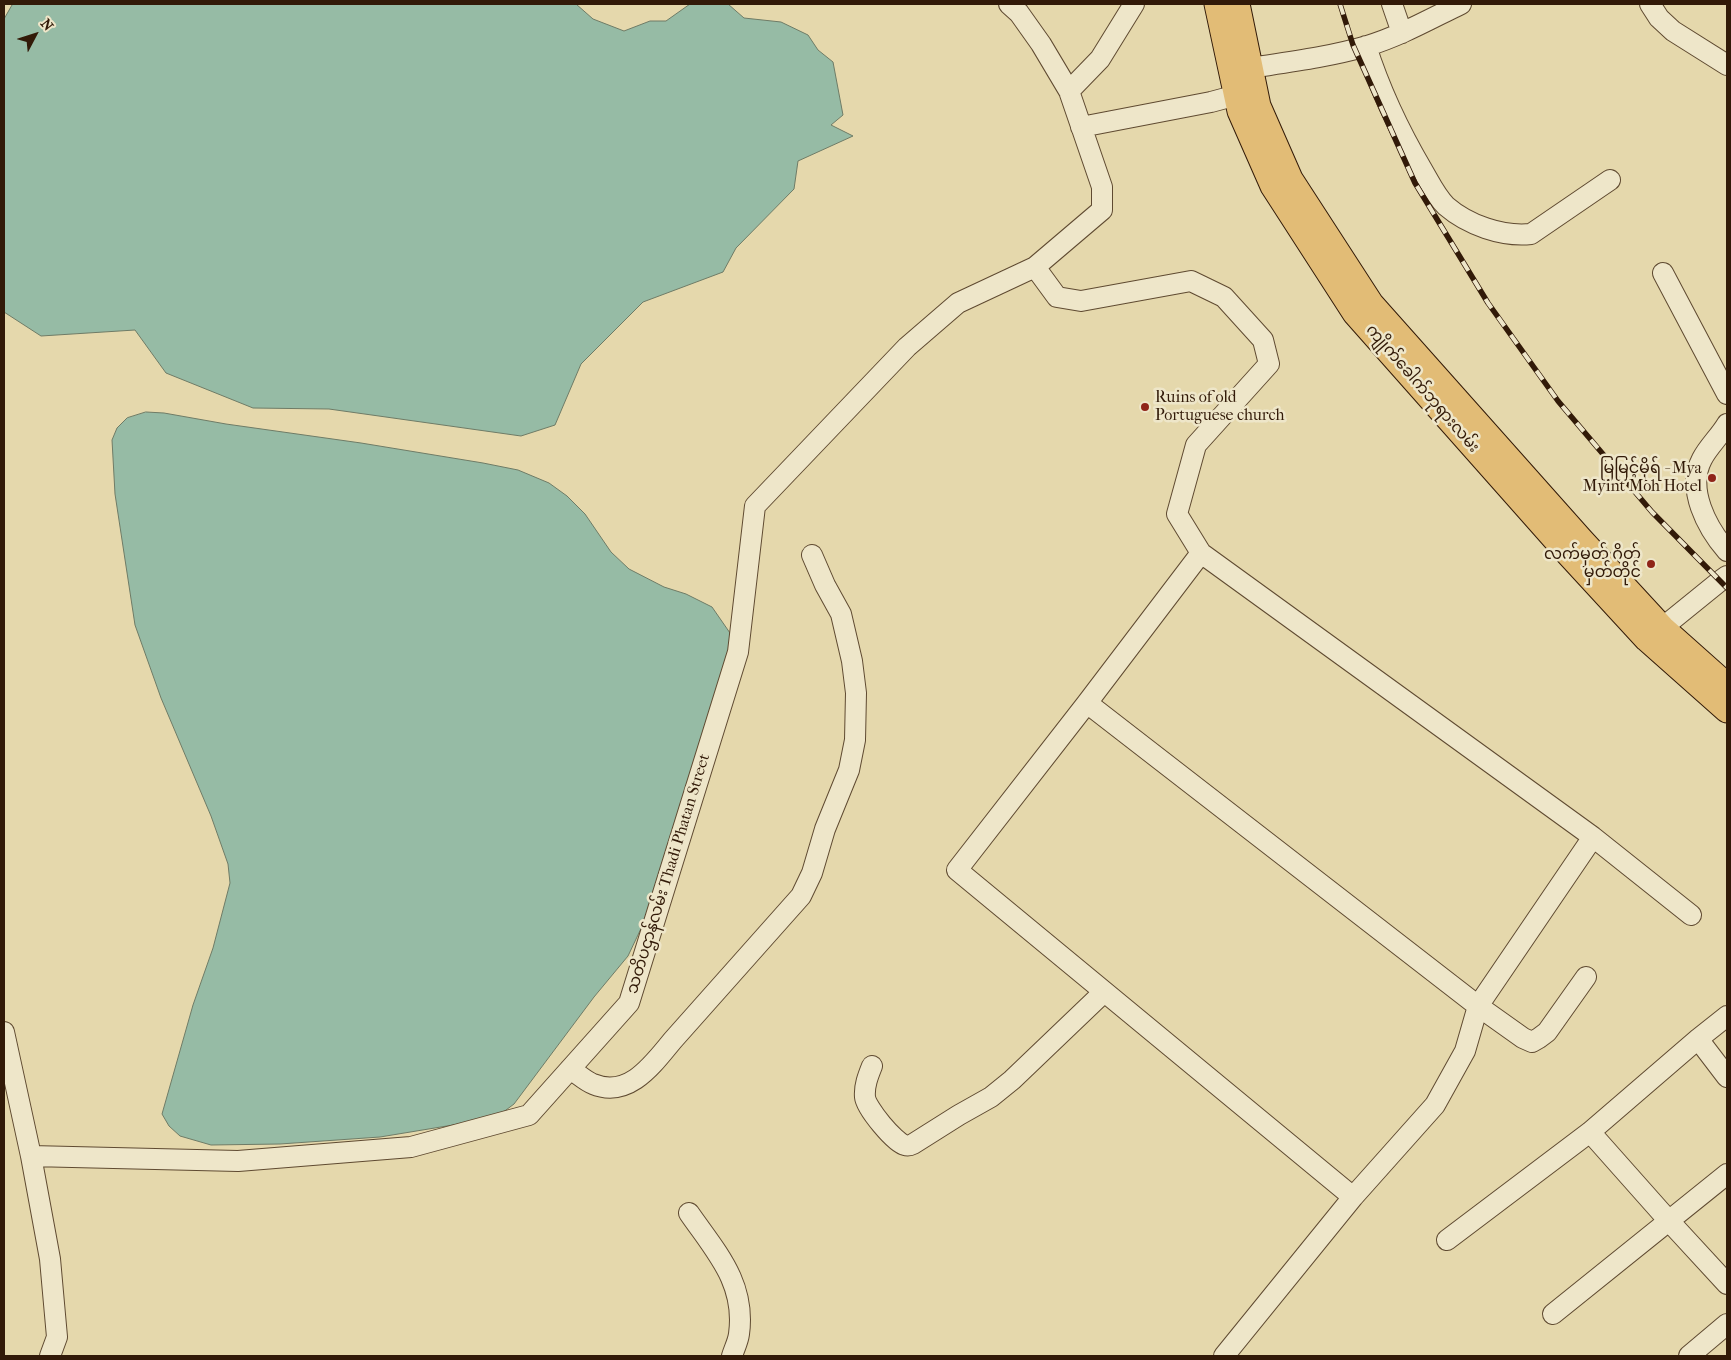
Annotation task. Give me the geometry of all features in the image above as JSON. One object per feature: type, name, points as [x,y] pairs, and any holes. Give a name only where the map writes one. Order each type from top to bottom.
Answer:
[{"type":"main road","name":"ကျိုက်ခေါက်ဘုရားလမ်း","points":[[1217,4],[1240,111],[1273,186],[1355,313],[1552,536],[1647,639],[1727,710]]},
{"type":"main road","name":"ကျိုက်ခေါက်ဘုရားလမ်း","points":[[1237,4],[1258,106],[1290,179],[1371,304],[1662,628],[1727,686]]},
{"type":"street","points":[[1009,4],[1019,13],[1041,44],[1069,92],[1082,127],[1202,104],[1237,95]]},
{"type":"street","points":[[1069,92],[1100,59],[1134,4]]},
{"type":"street","points":[[1392,4],[1402,33]]},
{"type":"street","points":[[1250,68],[1308,59],[1366,46],[1402,33],[1461,4]]},
{"type":"street","points":[[1650,4],[1659,18],[1673,31],[1727,65]]},
{"type":"street","points":[[1366,46],[1376,78],[1412,153],[1435,193],[1457,215],[1480,226],[1506,234],[1531,234],[1610,180]]},
{"type":"street","name":"သတိပဌာန်လမ်း Thadi Phatan Street","points":[[31,1156],[238,1161],[411,1147],[529,1115],[629,1003],[738,652],[755,506],[907,347],[958,302],[1034,267],[1102,210],[1102,187],[1082,127]]},
{"type":"street","points":[[1034,267],[1057,297],[1081,301],[1191,281],[1224,297],[1263,340],[1268,364],[1196,444],[1177,514],[1201,553],[1593,837],[1691,915]]},
{"type":"street","points":[[1663,273],[1727,394]]},
{"type":"street","points":[[1727,424],[1702,458],[1697,472],[1697,489],[1702,510],[1720,543],[1727,551]]},
{"type":"street","points":[[1201,553],[1087,704],[957,870],[1353,1197]]},
{"type":"street","points":[[570,1068],[592,1084],[605,1087],[622,1087],[634,1081],[654,1063],[801,896],[806,886],[812,873],[827,821],[852,759],[855,740],[856,694],[852,661],[841,614],[825,585],[812,554]]},
{"type":"street","points":[[1662,628],[1727,576]]},
{"type":"street","points":[[1087,704],[1478,1006],[1523,1038],[1532,1042],[1547,1032],[1586,977]]},
{"type":"street","points":[[1224,1356],[1353,1197],[1435,1105],[1465,1051],[1478,1006],[1593,837]]},
{"type":"street","points":[[872,1066],[866,1084],[865,1099],[872,1112],[895,1138],[905,1145],[914,1144],[991,1097],[1012,1080],[1104,992]]},
{"type":"street","points":[[1447,1240],[1590,1132],[1727,1016]]},
{"type":"street","points":[[4,1032],[31,1156],[50,1259],[57,1337],[50,1356]]},
{"type":"street","points":[[1698,1039],[1727,1077]]},
{"type":"street","points":[[1590,1132],[1727,1284]]},
{"type":"street","points":[[1553,1314],[1727,1174]]},
{"type":"street","points":[[689,1213],[728,1271],[736,1289],[739,1335],[732,1356]]},
{"type":"street","points":[[1689,1356],[1727,1324]]},
{"type":"shaded area","points":[[576,4],[593,19],[624,31],[650,21],[666,21],[690,4],[728,4],[744,18],[781,22],[808,35],[818,50],[833,62],[843,115],[831,125],[853,136],[798,161],[794,189],[736,248],[723,272],[643,302],[581,364],[555,425],[521,436],[329,409],[253,408],[166,373],[135,330],[41,336],[4,312],[4,19],[12,5]]},
{"type":"shaded area","points":[[146,412],[164,413],[226,424],[361,443],[518,470],[549,483],[567,496],[585,514],[611,552],[629,569],[664,587],[686,594],[712,607],[730,633],[731,656],[646,918],[628,956],[594,997],[514,1104],[502,1113],[465,1123],[380,1137],[280,1144],[211,1145],[180,1136],[169,1126],[162,1114],[193,1005],[213,948],[230,883],[228,864],[211,816],[161,698],[135,625],[115,494],[112,440],[117,428],[127,418]]},
{"type":"railway","points":[[1340,4],[1353,45],[1415,183],[1488,303],[1558,401],[1652,512],[1727,588]]},
{"type":"place","name":"Ruins of old Portuguese church","points":[[1145,407]]},
{"type":"place","name":"မြမြင့်မိုရ် - Mya Myint Moh Hotel","points":[[1712,478]]},
{"type":"place","name":"လက်မှတ် ဂိတ် မှတ်တိုင်","points":[[1651,564]]}]
